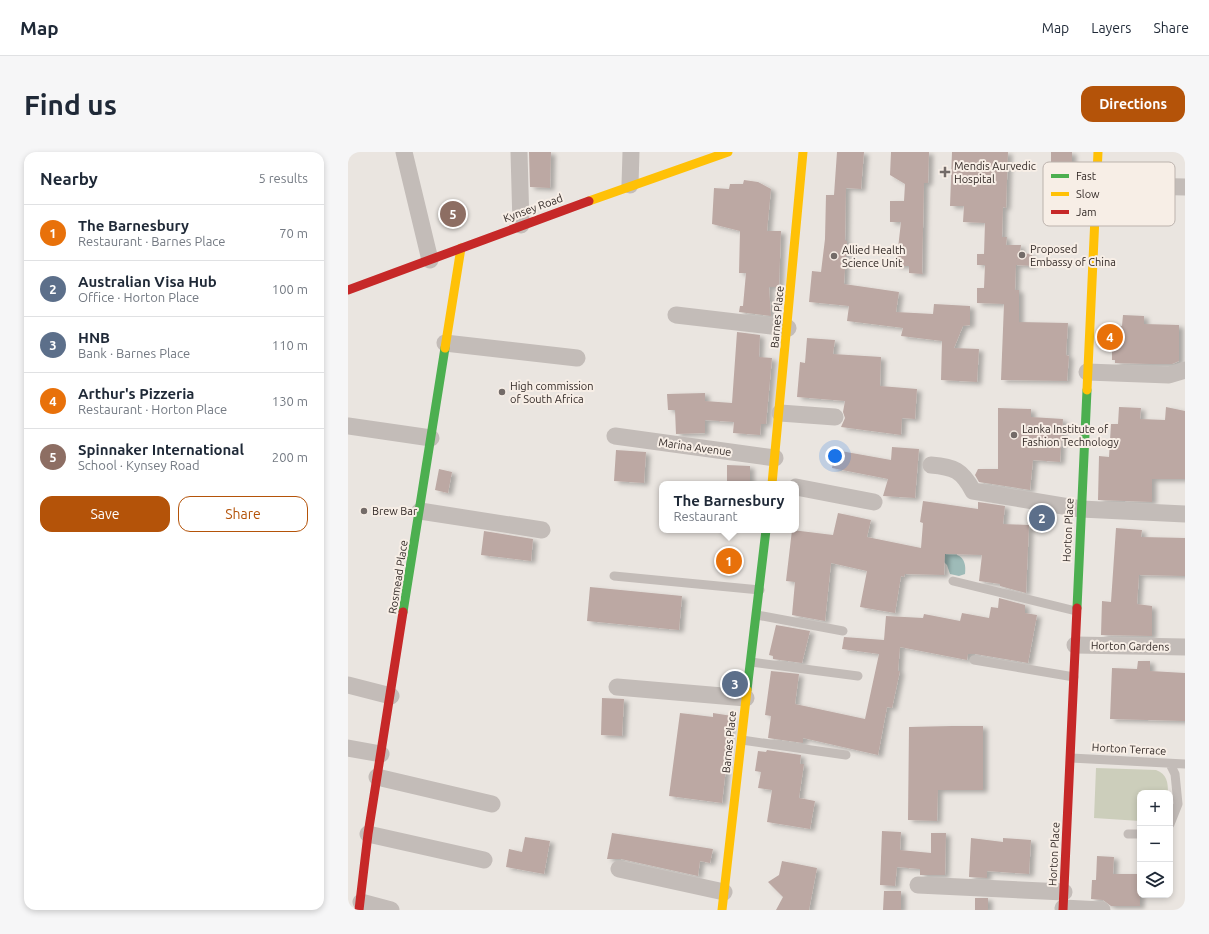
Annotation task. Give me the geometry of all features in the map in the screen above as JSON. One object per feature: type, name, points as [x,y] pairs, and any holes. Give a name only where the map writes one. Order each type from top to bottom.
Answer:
[{"type":"main road","name":"Kynsey Road","points":[[348,290],[630,185],[728,152]]},
{"type":"main road","name":"Barnes Place","points":[[774,481],[803,152]]},
{"type":"main road","name":"Horton Place","points":[[1097,162],[1098,152]]},
{"type":"main road","name":"Horton Place","points":[[1063,904],[1071,758],[1076,611],[1094,226]]},
{"type":"main road","name":"Rosmead Place","points":[[360,906],[368,834],[461,248]]},
{"type":"main road","name":"Barnes Place","points":[[722,910],[766,533]]},
{"type":"street","points":[[404,152],[430,260]]},
{"type":"street","points":[[519,152],[521,225]]},
{"type":"street","points":[[630,185],[631,152]]},
{"type":"street","points":[[1175,186],[1185,186]]},
{"type":"street","points":[[676,315],[788,328]]},
{"type":"street","points":[[445,343],[577,358]]},
{"type":"street","points":[[1087,372],[1169,375],[1185,370]]},
{"type":"street","points":[[780,413],[835,417]]},
{"type":"street","points":[[348,426],[431,438]]},
{"type":"street","name":"Marina Avenue","points":[[615,436],[775,458]]},
{"type":"street","points":[[931,465],[951,467],[966,478],[974,491],[1081,509],[1185,514]]},
{"type":"street","points":[[799,488],[874,502]]},
{"type":"street","points":[[420,511],[542,530]]},
{"type":"street","name":"Horton Gardens","points":[[1075,645],[1185,648]]},
{"type":"street","points":[[348,685],[390,696]]},
{"type":"street","points":[[617,687],[746,698]]},
{"type":"street","points":[[348,748],[381,754]]},
{"type":"street","points":[[378,777],[492,804]]},
{"type":"street","points":[[368,834],[484,860]]},
{"type":"street","points":[[619,869],[724,892]]},
{"type":"street","points":[[918,885],[1102,910]]},
{"type":"street","points":[[360,906],[391,910]]},
{"type":"lane","points":[[614,576],[760,590]]},
{"type":"lane","points":[[953,581],[1076,611]]},
{"type":"lane","points":[[757,615],[843,631]]},
{"type":"lane","points":[[974,660],[1074,677]]},
{"type":"lane","points":[[751,662],[858,676]]},
{"type":"lane","points":[[742,740],[846,755]]},
{"type":"lane","name":"Horton Terrace","points":[[1071,758],[1185,764]]},
{"type":"lane","points":[[1170,764],[1176,774],[1178,804],[1173,816]]},
{"type":"lane","points":[[1128,834],[1137,834]]},
{"type":"green space","points":[[1096,768],[1156,770],[1165,776],[1168,790],[1137,790],[1137,821],[1094,818]]},
{"type":"water","points":[[956,540],[957,555],[962,558],[965,568],[965,574],[959,576],[950,574],[947,565],[937,555]]},
{"type":"building","points":[[529,152],[551,152],[550,188],[530,187]]},
{"type":"building","points":[[837,152],[864,152],[861,189],[846,188],[845,241],[847,241],[844,284],[899,292],[896,312],[933,314],[934,304],[970,306],[970,325],[963,326],[954,348],[979,349],[977,382],[941,380],[942,341],[901,336],[903,328],[847,321],[849,306],[809,302],[812,271],[821,272],[825,239],[826,195],[834,195]]},
{"type":"building","points":[[891,152],[929,152],[928,183],[924,183],[922,274],[909,273],[909,266],[896,266],[901,222],[890,222],[890,201],[904,201],[905,184],[890,175]]},
{"type":"building","points":[[952,152],[1008,152],[1006,208],[1003,207],[1002,237],[1007,237],[1006,245],[1021,245],[1020,253],[1032,254],[1032,266],[1016,265],[1015,290],[1019,290],[1019,322],[1068,323],[1066,355],[1069,356],[1067,381],[1001,380],[1004,304],[977,303],[977,288],[984,288],[985,265],[977,265],[977,254],[984,254],[985,223],[963,222],[964,206],[950,206]]},
{"type":"building","points":[[1051,152],[1072,152],[1072,162],[1051,162]]},
{"type":"building","points":[[744,180],[758,182],[771,189],[767,231],[781,231],[779,287],[769,287],[771,316],[739,312],[740,306],[743,306],[746,273],[739,273],[740,231],[712,224],[714,188],[729,189],[730,184],[743,184]]},
{"type":"building","points":[[1123,315],[1144,316],[1144,324],[1179,325],[1179,361],[1172,364],[1115,363],[1115,360],[1112,360],[1112,344],[1104,344],[1104,325],[1122,326]]},
{"type":"building","points":[[737,332],[760,335],[759,357],[772,358],[766,424],[761,424],[760,435],[733,433],[734,422],[705,420],[705,433],[676,434],[675,410],[668,410],[667,394],[705,393],[705,401],[732,403]]},
{"type":"building","points":[[807,338],[835,340],[833,354],[881,357],[880,386],[917,389],[915,419],[902,418],[901,435],[841,427],[845,418],[843,412],[845,401],[797,397],[800,362],[805,363]]},
{"type":"building","points":[[1119,407],[1141,408],[1140,419],[1165,420],[1166,407],[1185,411],[1185,479],[1152,479],[1152,502],[1098,500],[1099,456],[1109,457],[1111,424],[1118,424]]},
{"type":"building","points":[[998,408],[1031,409],[1031,417],[1063,419],[1060,462],[1033,460],[1030,490],[979,482],[975,475],[978,469],[998,469]]},
{"type":"building","points":[[892,447],[919,449],[915,498],[883,496],[888,479],[832,468],[835,450],[891,460]]},
{"type":"building","points":[[616,450],[646,452],[644,483],[614,481]]},
{"type":"building","points":[[727,465],[750,466],[750,481],[727,481]]},
{"type":"building","points":[[439,469],[452,472],[448,493],[435,490]]},
{"type":"building","points":[[923,501],[978,509],[978,502],[1005,506],[1003,524],[1029,525],[1026,593],[1000,586],[1000,584],[979,581],[982,555],[945,554],[944,575],[905,574],[904,577],[901,576],[895,613],[860,607],[867,571],[831,563],[825,621],[792,615],[795,582],[786,581],[792,533],[799,533],[799,531],[833,535],[838,513],[871,520],[867,537],[921,548],[923,523],[920,522]]},
{"type":"building","points":[[1116,528],[1142,530],[1141,537],[1185,538],[1185,576],[1139,575],[1137,604],[1152,606],[1152,636],[1101,635],[1102,601],[1111,602]]},
{"type":"building","points":[[484,531],[533,539],[531,561],[481,555]]},
{"type":"building","points":[[590,587],[682,596],[679,630],[587,621]]},
{"type":"building","points":[[999,598],[1025,605],[1025,613],[1037,615],[1028,663],[975,654],[968,654],[967,660],[900,647],[898,671],[900,671],[892,708],[887,707],[878,755],[803,738],[803,743],[768,738],[771,716],[765,715],[771,671],[799,674],[795,704],[865,719],[879,654],[842,649],[844,637],[884,640],[886,616],[923,618],[924,614],[960,621],[962,613],[989,618],[991,607],[998,608]]},
{"type":"building","points":[[776,625],[810,631],[802,663],[773,659],[773,656],[769,655]]},
{"type":"building","points":[[1138,661],[1150,661],[1150,671],[1185,673],[1185,721],[1110,719],[1112,668],[1137,669]]},
{"type":"building","points":[[602,698],[624,699],[622,736],[601,735]]},
{"type":"building","points":[[680,713],[713,717],[713,713],[732,716],[722,803],[669,796]]},
{"type":"building","points":[[983,726],[983,790],[938,790],[937,821],[908,820],[909,727]]},
{"type":"building","points":[[767,750],[801,755],[800,764],[804,764],[799,798],[815,801],[810,829],[767,822],[772,790],[758,788],[761,772],[755,771],[758,751],[766,752]]},
{"type":"building","points":[[882,831],[901,832],[900,850],[931,853],[931,833],[946,833],[945,875],[920,875],[920,869],[897,867],[895,886],[880,885]]},
{"type":"building","points":[[612,833],[713,849],[710,863],[700,861],[698,876],[621,859],[607,859]]},
{"type":"building","points":[[525,837],[550,841],[544,874],[506,867],[509,849],[522,852]]},
{"type":"building","points":[[971,838],[1003,842],[1003,838],[1031,840],[1029,874],[987,871],[987,878],[969,877]]},
{"type":"building","points":[[1097,856],[1114,857],[1113,874],[1137,874],[1137,898],[1140,898],[1140,906],[1111,906],[1103,900],[1091,899],[1092,880],[1096,880]]},
{"type":"building","points":[[782,861],[817,868],[809,910],[776,910],[783,897],[768,882],[779,875]]},
{"type":"building","points":[[884,891],[901,891],[901,910],[883,910]]},
{"type":"building","points":[[975,898],[988,898],[988,910],[975,910]]},
{"type":"traffic: fast","points":[[403,612],[445,348]]},
{"type":"traffic: fast","points":[[1077,608],[1087,390]]},
{"type":"traffic: fast","points":[[747,690],[766,533]]},
{"type":"traffic: slow","points":[[589,201],[728,152]]},
{"type":"traffic: slow","points":[[772,481],[803,152]]},
{"type":"traffic: slow","points":[[1098,152],[1098,162]]},
{"type":"traffic: slow","points":[[1087,390],[1095,226]]},
{"type":"traffic: slow","points":[[445,348],[461,248]]},
{"type":"traffic: slow","points":[[722,910],[747,690]]},
{"type":"traffic: jam","points":[[348,290],[589,201]]},
{"type":"traffic: jam","points":[[1063,910],[1077,608]]},
{"type":"traffic: jam","points":[[359,910],[368,834],[403,612]]},
{"type":"place","name":"Mendis Aurvedic Hospital","points":[[945,172]]},
{"type":"place","name":"Spinnaker International","points":[[453,214]]},
{"type":"place","name":"Proposed Embassy of China","points":[[1022,255]]},
{"type":"place","name":"Allied Health Science Unit","points":[[834,256]]},
{"type":"place","name":"Arthur's Pizzeria","points":[[1110,337]]},
{"type":"place","name":"High commission of South Africa","points":[[502,392]]},
{"type":"place","name":"Lanka Institute of Fashion Technology","points":[[1014,435]]},
{"type":"place","name":"Brew Bar","points":[[364,511]]},
{"type":"place","name":"Australian Visa Hub","points":[[1042,518]]},
{"type":"place","name":"The Barnesbury","points":[[729,561]]},
{"type":"place","name":"HNB","points":[[735,684]]}]
